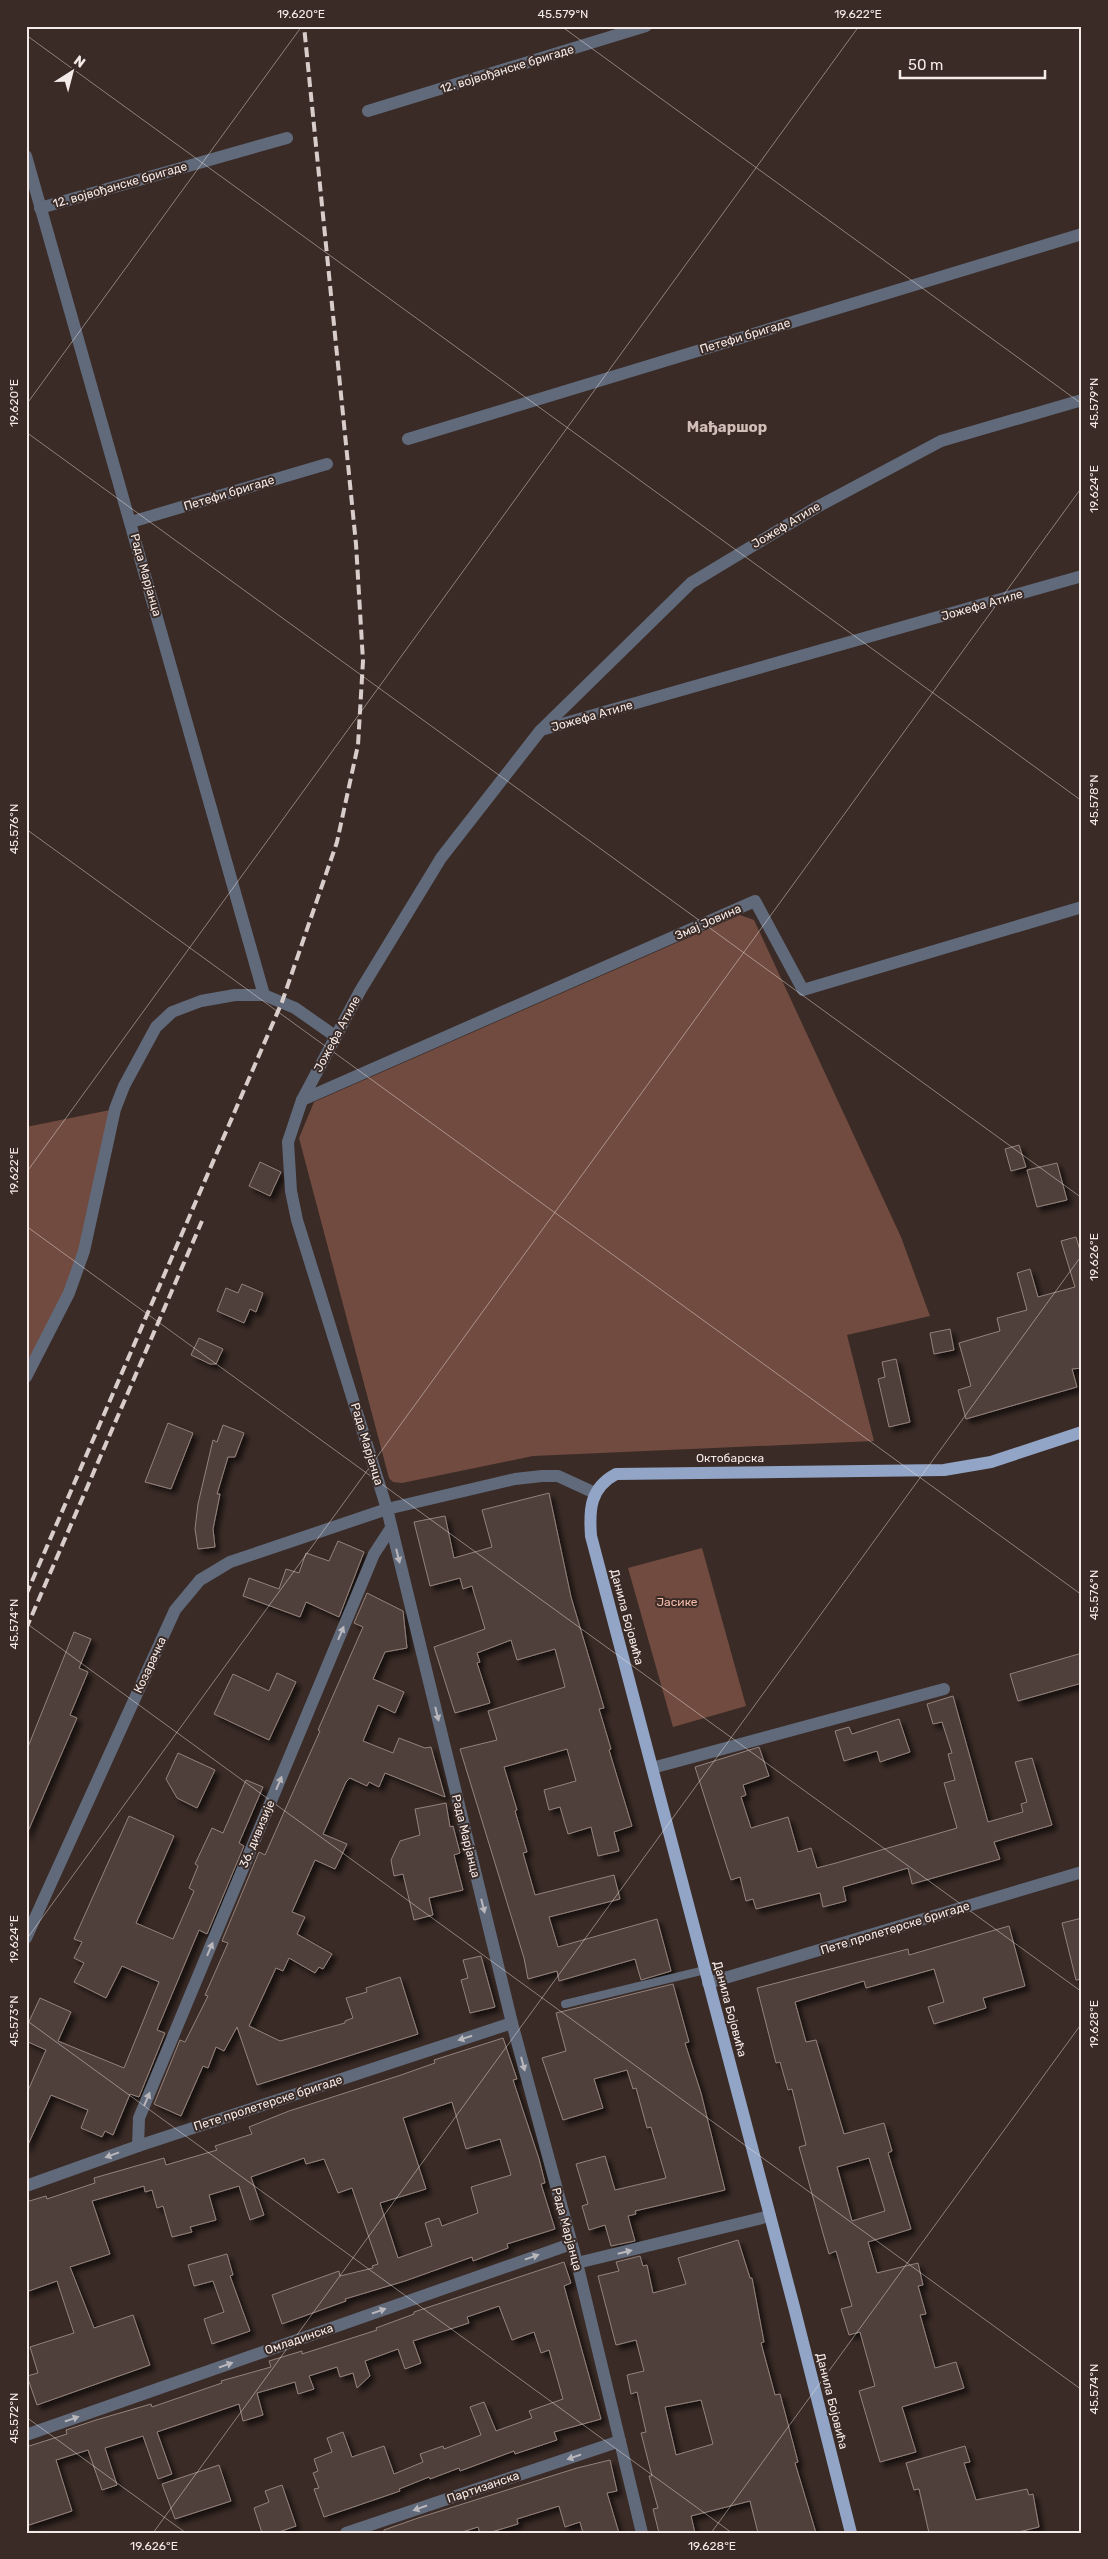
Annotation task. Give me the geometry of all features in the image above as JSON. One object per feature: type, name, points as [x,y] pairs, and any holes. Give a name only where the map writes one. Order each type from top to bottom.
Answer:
[{"type":"main road","name":"Октобарска","points":[[595,1493],[602,1483],[616,1474],[633,1472],[944,1470],[991,1462],[1082,1432]]},
{"type":"main road","name":"Данила Бојовића","points":[[595,1493],[590,1505],[591,1536],[770,2216],[851,2533]]},
{"type":"street","name":"12. војвођанске бригаде","points":[[368,111],[646,26]]},
{"type":"street","name":"12. војвођанске бригаде","points":[[40,208],[287,138]]},
{"type":"street","name":"Рада Марјанца","points":[[26,156],[264,995]]},
{"type":"street","name":"Петефи бригаде","points":[[408,439],[1082,234]]},
{"type":"street","name":"Јожеф Атиле","points":[[540,731],[691,583],[708,572],[817,507],[941,440],[1082,400]]},
{"type":"street","name":"Петефи бригаде","points":[[131,522],[327,464]]},
{"type":"street","name":"Јожефа Атиле","points":[[288,1142],[302,1100],[335,1036],[441,858],[540,731],[1082,576]]},
{"type":"street","name":"Змај Јовина","points":[[302,1100],[755,901],[803,990],[1082,907]]},
{"type":"street","points":[[26,1377],[69,1293],[84,1251],[115,1109],[147,1040],[166,1017],[185,1006],[201,1001],[235,995],[264,995],[295,1008],[335,1036]]},
{"type":"street","name":"Рада Марјанца","points":[[288,1142],[291,1190],[297,1220],[387,1509],[512,2023],[577,2263],[642,2533]]},
{"type":"street","points":[[387,1509],[515,1479],[542,1476],[558,1476],[595,1493]]},
{"type":"street","name":"Козарачка","points":[[26,1938],[175,1610],[188,1594],[200,1580],[230,1562],[387,1509]]},
{"type":"street","name":"36. дивизије","points":[[138,2146],[139,2118],[374,1554],[391,1528]]},
{"type":"street","points":[[652,1768],[944,1689]]},
{"type":"street","name":"Пете пролетерске бригаде","points":[[708,1983],[1082,1872]]},
{"type":"street","name":"Пете пролетерске бригаде","points":[[26,2186],[138,2146],[512,2023]]},
{"type":"street","points":[[577,2263],[770,2216]]},
{"type":"street","name":"Омладинска","points":[[26,2435],[571,2244]]},
{"type":"street","name":"Партизанска","points":[[346,2533],[620,2441]]},
{"type":"lane","points":[[564,2004],[705,1970]]},
{"type":"green space","points":[[740,915],[754,920],[901,1237],[930,1316],[847,1335],[874,1441],[533,1456],[402,1483],[393,1482],[389,1478],[299,1138],[314,1102]]},
{"type":"green space","points":[[115,1109],[84,1251],[26,1377],[26,1127]]},
{"type":"green space","name":"Јасике","points":[[702,1548],[746,1706],[673,1727],[628,1568]]},
{"type":"building","points":[[1019,1145],[1026,1167],[1011,1171],[1005,1149]]},
{"type":"building","points":[[260,1162],[281,1172],[270,1196],[249,1186]]},
{"type":"building","points":[[1057,1163],[1067,1200],[1037,1207],[1027,1170]]},
{"type":"building","points":[[1076,1237],[1082,1257],[1082,1368],[1072,1369],[1077,1387],[966,1419],[958,1390],[971,1386],[959,1343],[1000,1331],[997,1318],[1027,1310],[1017,1273],[1030,1269],[1038,1297],[1075,1287],[1061,1241]]},
{"type":"building","points":[[242,1284],[263,1293],[256,1312],[250,1309],[244,1323],[217,1311],[226,1288],[238,1293]]},
{"type":"building","points":[[950,1329],[954,1350],[934,1354],[930,1333]]},
{"type":"building","points":[[199,1338],[223,1349],[216,1364],[210,1364],[191,1355]]},
{"type":"building","points":[[896,1359],[910,1422],[889,1427],[878,1379],[885,1377],[882,1362]]},
{"type":"building","points":[[168,1423],[193,1433],[171,1489],[145,1482]]},
{"type":"building","points":[[223,1425],[244,1433],[235,1457],[228,1457],[217,1494],[220,1494],[213,1529],[215,1547],[198,1549],[195,1529],[198,1504],[213,1440],[217,1442]]},
{"type":"building","points":[[549,1493],[571,1597],[604,1708],[599,1709],[611,1749],[609,1750],[632,1826],[614,1832],[619,1851],[598,1856],[591,1827],[568,1834],[560,1807],[549,1810],[544,1790],[576,1781],[567,1749],[504,1767],[517,1810],[515,1811],[527,1852],[523,1853],[535,1895],[614,1875],[620,1899],[549,1917],[558,1947],[657,1919],[671,1971],[641,1980],[635,1959],[559,1981],[557,1971],[528,1979],[524,1958],[460,1749],[497,1740],[488,1711],[565,1687],[555,1649],[517,1660],[511,1640],[477,1653],[480,1662],[477,1663],[490,1703],[455,1713],[434,1647],[485,1629],[472,1586],[463,1589],[460,1578],[430,1586],[414,1522],[445,1516],[454,1558],[492,1547],[482,1510]]},
{"type":"building","points":[[338,1541],[364,1552],[339,1617],[306,1602],[300,1617],[243,1596],[249,1578],[279,1589],[286,1569],[299,1573],[306,1553],[329,1561]]},
{"type":"building","points":[[367,1593],[403,1611],[407,1648],[385,1652],[373,1679],[404,1692],[395,1713],[378,1705],[363,1741],[393,1753],[399,1738],[425,1748],[431,1747],[445,1797],[385,1773],[379,1787],[369,1782],[367,1786],[350,1778],[346,1782],[323,1834],[347,1844],[335,1869],[315,1860],[292,1912],[305,1917],[297,1934],[332,1954],[323,1969],[319,1967],[315,1973],[289,1958],[283,1971],[276,1968],[249,2026],[280,2041],[345,2023],[345,2021],[353,2018],[346,1998],[367,1992],[366,1988],[400,1977],[418,2034],[257,2085],[237,2027],[224,2051],[216,2047],[208,2068],[203,2066],[181,2116],[154,2104],[180,2040],[185,2042],[208,1996],[205,1995],[228,1943],[222,1941],[259,1852],[265,1855],[320,1731],[318,1730],[363,1627],[354,1623]]},
{"type":"building","points":[[74,1632],[91,1639],[79,1668],[88,1672],[70,1715],[77,1718],[26,1836],[26,1752]]},
{"type":"building","points":[[1082,1653],[1082,1683],[1018,1701],[1010,1674]]},
{"type":"building","points":[[277,1673],[296,1682],[269,1740],[214,1714],[233,1674],[269,1691]]},
{"type":"building","points":[[953,1696],[988,1822],[1023,1812],[1021,1804],[1027,1802],[1015,1762],[1032,1758],[1052,1825],[994,1842],[1000,1859],[912,1884],[908,1868],[843,1887],[846,1901],[823,1907],[820,1893],[756,1909],[753,1899],[746,1901],[740,1877],[731,1880],[695,1767],[759,1747],[769,1776],[743,1785],[746,1795],[741,1797],[751,1828],[788,1817],[798,1852],[811,1848],[817,1868],[836,1863],[957,1828],[944,1783],[955,1780],[948,1754],[952,1753],[942,1722],[933,1724],[927,1704]]},
{"type":"building","points":[[899,1719],[910,1752],[880,1762],[877,1751],[844,1761],[835,1731],[849,1727],[852,1734]]},
{"type":"building","points":[[178,1753],[215,1770],[197,1808],[177,1798],[166,1779]]},
{"type":"building","points":[[246,1780],[263,1787],[239,1843],[244,1846],[207,1934],[199,1930],[157,2030],[165,2033],[139,2097],[130,2094],[113,2135],[105,2131],[102,2137],[81,2128],[88,2110],[51,2095],[26,2149],[26,2095],[46,2050],[26,2041],[26,2028],[40,1998],[71,2012],[58,2041],[124,2068],[159,1982],[122,1966],[106,1998],[74,1982],[84,1963],[74,1958],[82,1942],[74,1939],[129,1816],[174,1836],[136,1923],[173,1939],[194,1891],[189,1888],[198,1866],[195,1864],[212,1828],[223,1833]]},
{"type":"building","points":[[446,1803],[450,1827],[453,1826],[460,1853],[454,1855],[463,1890],[429,1898],[433,1915],[414,1920],[403,1874],[394,1876],[391,1860],[400,1841],[420,1835],[415,1809]]},
{"type":"building","points":[[1082,1918],[1082,1979],[1076,1980],[1062,1923]]},
{"type":"building","points":[[1009,1926],[1025,1986],[983,1998],[986,2008],[934,2024],[928,2007],[944,2002],[934,1969],[866,1988],[864,1981],[795,2002],[806,2042],[816,2040],[844,2134],[884,2123],[892,2151],[888,2153],[911,2229],[868,2242],[877,2273],[918,2263],[923,2285],[918,2286],[926,2314],[920,2315],[935,2368],[956,2362],[964,2388],[902,2407],[916,2452],[880,2462],[859,2391],[875,2386],[860,2332],[849,2335],[841,2309],[852,2306],[836,2251],[829,2254],[799,2147],[806,2145],[792,2089],[788,2090],[780,2062],[776,2063],[757,1988],[908,1949],[909,1955]],"holes":[[[869,2158],[885,2211],[852,2221],[837,2167]]]},
{"type":"building","points":[[481,1956],[495,2007],[470,2013],[461,1980],[468,1978],[463,1960]]},
{"type":"building","points":[[673,1984],[689,2042],[685,2043],[701,2093],[725,2190],[635,2211],[636,2214],[628,2216],[635,2241],[611,2246],[605,2225],[589,2230],[582,2206],[588,2204],[576,2164],[605,2156],[615,2190],[666,2178],[651,2127],[647,2128],[636,2088],[633,2089],[627,2070],[594,2079],[603,2108],[563,2120],[542,2058],[566,2051],[556,2013]]},
{"type":"building","points":[[503,2038],[517,2079],[513,2080],[539,2159],[545,2183],[541,2184],[555,2229],[507,2244],[508,2248],[473,2261],[472,2257],[405,2281],[345,2299],[346,2301],[282,2324],[272,2295],[339,2271],[340,2276],[373,2268],[372,2266],[378,2264],[352,2188],[338,2193],[324,2159],[306,2164],[304,2158],[251,2177],[264,2215],[250,2220],[239,2186],[209,2195],[216,2220],[190,2227],[192,2232],[172,2237],[163,2206],[157,2208],[152,2190],[145,2192],[144,2186],[92,2201],[110,2254],[70,2267],[94,2328],[133,2315],[150,2365],[37,2405],[27,2376],[38,2373],[30,2347],[74,2333],[57,2281],[26,2292],[26,2202],[46,2196],[47,2199],[95,2183],[94,2178],[164,2158],[166,2165],[217,2150],[215,2146],[252,2134],[249,2127],[289,2111],[435,2063],[434,2060]],"holes":[[[452,2102],[466,2149],[500,2139],[511,2175],[471,2187],[478,2213],[442,2226],[439,2218],[425,2223],[432,2246],[398,2258],[380,2203],[426,2189],[403,2118]]]},
{"type":"building","points":[[738,2240],[750,2278],[752,2278],[764,2342],[761,2343],[775,2395],[780,2394],[798,2462],[795,2463],[816,2533],[758,2533],[750,2501],[691,2516],[695,2533],[659,2533],[653,2509],[658,2508],[649,2476],[652,2476],[641,2433],[646,2432],[637,2392],[631,2394],[627,2375],[644,2371],[636,2340],[616,2345],[598,2276],[619,2271],[616,2262],[640,2256],[643,2266],[647,2265],[653,2293],[686,2284],[678,2258]],"holes":[[[701,2400],[713,2444],[676,2455],[665,2407]]]},
{"type":"building","points":[[227,2254],[233,2275],[230,2276],[250,2331],[212,2344],[204,2319],[224,2312],[213,2281],[194,2286],[188,2265]]},
{"type":"building","points":[[564,2262],[571,2283],[564,2286],[601,2419],[554,2432],[557,2440],[515,2454],[514,2451],[460,2471],[459,2468],[430,2479],[429,2477],[399,2489],[400,2491],[324,2517],[314,2489],[319,2488],[313,2473],[318,2471],[314,2459],[332,2452],[327,2438],[343,2432],[352,2457],[384,2446],[394,2474],[423,2462],[420,2454],[443,2446],[444,2449],[481,2435],[470,2407],[484,2402],[496,2431],[532,2418],[529,2411],[563,2399],[549,2350],[541,2353],[534,2332],[512,2340],[499,2306],[467,2317],[469,2323],[413,2341],[421,2363],[405,2369],[398,2349],[365,2361],[370,2376],[357,2388],[353,2373],[340,2377],[337,2367],[309,2376],[314,2389],[298,2394],[295,2382],[257,2393],[263,2415],[243,2421],[239,2404],[157,2432],[172,2474],[158,2479],[143,2436],[105,2448],[117,2485],[102,2490],[88,2450],[56,2460],[72,2511],[26,2526],[26,2447],[67,2434],[66,2430],[96,2420],[151,2404],[152,2407],[222,2383],[221,2381],[271,2367],[269,2361],[302,2351],[302,2354],[377,2330],[376,2328],[414,2314],[414,2312]]},
{"type":"building","points":[[965,2446],[970,2462],[964,2463],[976,2500],[1027,2489],[1029,2495],[1033,2494],[1039,2527],[1014,2533],[929,2533],[919,2489],[914,2490],[906,2463]]},
{"type":"building","points":[[610,2460],[617,2491],[607,2493],[619,2533],[583,2533],[580,2522],[565,2527],[559,2506],[517,2519],[518,2524],[488,2533],[480,2533],[478,2527],[459,2533],[384,2533],[384,2530],[418,2518],[577,2468]]},
{"type":"building","points":[[219,2465],[231,2501],[175,2519],[162,2484]]},
{"type":"building","points":[[282,2485],[296,2526],[276,2533],[262,2533],[254,2508],[269,2502],[265,2491]]},
{"type":"railway","points":[[26,1595],[282,1002],[337,842],[358,745],[363,661],[356,544],[304,26]]},
{"type":"railway","points":[[26,1629],[202,1221]]},
{"type":"district","name":"Мађаршор","points":[[727,427]]}]
